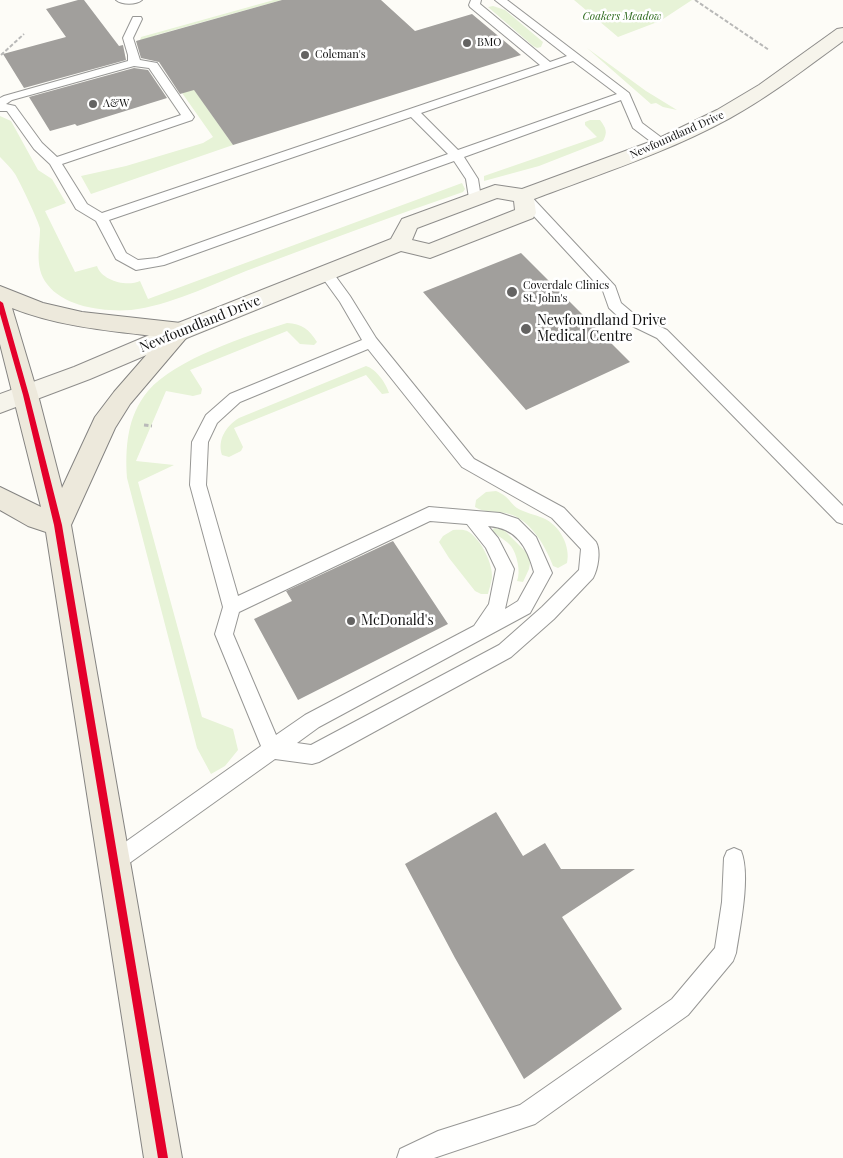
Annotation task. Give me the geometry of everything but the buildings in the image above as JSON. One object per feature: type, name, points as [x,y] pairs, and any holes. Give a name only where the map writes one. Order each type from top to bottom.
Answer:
[{"type":"main road","points":[[0,294],[37,309],[82,320],[181,331]]},
{"type":"main road","points":[[0,302],[26,395],[58,525],[163,1158]]},
{"type":"main road","points":[[58,525],[104,424],[122,398],[181,331]]},
{"type":"main road","points":[[0,497],[37,518],[58,525]]},
{"type":"street","name":"Newfoundland Drive","points":[[523,196],[662,144],[724,114],[765,89],[843,34]]},
{"type":"street","points":[[495,190],[523,196],[526,212],[430,251],[399,244],[409,224],[495,190]]},
{"type":"street","name":"Newfoundland Drive","points":[[0,404],[399,244]]},
{"type":"lane","points":[[121,0],[137,0]]},
{"type":"lane","points":[[476,0],[474,5],[548,66]]},
{"type":"lane","points":[[500,0],[625,94],[637,125],[662,144]]},
{"type":"lane","points":[[134,64],[134,54],[128,38],[137,19]]},
{"type":"lane","points":[[101,218],[575,57]]},
{"type":"lane","points":[[3,103],[134,64],[152,65],[188,117],[55,162]]},
{"type":"lane","points":[[3,103],[57,95],[128,74],[140,73],[145,75],[164,98],[172,123]]},
{"type":"lane","points":[[3,103],[11,108],[38,146],[55,162],[77,196],[81,206],[101,218],[121,256],[136,265],[159,262],[625,94]]},
{"type":"lane","points":[[413,112],[456,155],[472,179],[475,198]]},
{"type":"lane","points":[[523,196],[610,288],[614,305],[629,318],[662,334],[843,517]]},
{"type":"lane","points":[[272,749],[312,755],[505,651],[548,613],[587,573],[590,547],[558,513],[468,463],[371,342],[345,299],[326,273]]},
{"type":"lane","points":[[272,749],[224,634],[232,607],[198,485],[200,442],[211,419],[235,398],[371,342]]},
{"type":"lane","points":[[114,862],[312,721],[524,607],[543,573],[532,543],[520,531],[506,522],[428,514],[232,607]]},
{"type":"lane","points":[[472,518],[492,543],[505,569],[497,607],[480,632]]},
{"type":"lane","points":[[409,1158],[438,1143],[526,1116],[680,1007],[725,953],[733,902],[734,858]]},
{"type":"path","points":[[695,0],[768,50]]},
{"type":"path","points":[[0,55],[24,34]]},
{"type":"green space","points":[[274,0],[282,0],[156,35],[233,145],[91,194],[81,176],[126,166],[203,143],[213,137],[161,63],[139,44],[141,37]]},
{"type":"green space","name":"Coakers Meadow","points":[[574,0],[692,0],[660,21],[618,37]]},
{"type":"green space","points":[[493,6],[505,10],[543,42],[541,47],[533,46],[488,7]]},
{"type":"green space","points":[[587,48],[646,91],[677,110],[663,107],[656,103],[651,104]]},
{"type":"green space","points":[[0,116],[11,121],[38,170],[52,179],[66,203],[45,211],[75,272],[97,266],[104,276],[109,279],[122,283],[140,281],[148,299],[462,183],[465,189],[463,192],[246,271],[174,300],[131,310],[97,309],[74,303],[64,298],[54,292],[43,277],[39,264],[39,225],[17,178],[0,157]]},
{"type":"green space","points":[[600,120],[604,125],[606,133],[603,141],[539,166],[484,181],[484,176],[597,137],[585,125],[585,122]]},
{"type":"green space","points":[[287,323],[305,328],[317,342],[314,345],[300,344],[287,331],[190,370],[202,389],[201,394],[193,396],[166,391],[136,461],[174,465],[138,482],[202,717],[233,729],[238,750],[225,766],[211,774],[197,748],[127,478],[127,444],[132,422],[141,401],[160,379],[193,359],[213,350]]},
{"type":"green space","points":[[366,366],[380,377],[389,393],[382,394],[366,375],[234,428],[243,447],[241,451],[229,457],[222,455],[221,444],[224,434],[230,425],[239,418]]},
{"type":"green space","points":[[496,491],[506,497],[517,508],[549,521],[559,531],[566,544],[567,563],[558,568],[553,566],[541,541],[522,520],[505,513],[486,511],[475,507],[476,500],[486,492]]},
{"type":"green space","points":[[494,528],[504,530],[531,557],[529,569],[523,582],[517,581],[517,558],[513,549],[492,531]]},
{"type":"green space","points":[[453,530],[469,532],[486,553],[492,572],[488,594],[481,594],[475,591],[439,542],[443,536]]},
{"type":"transit line","points":[[0,303],[26,395],[58,525],[163,1158]]},
{"type":"place","name":"BMO","points":[[467,43]]},
{"type":"place","name":"Coleman's","points":[[305,55]]},
{"type":"place","name":"A&W","points":[[93,104]]},
{"type":"place","name":"Coverdale Clinics St. John's","points":[[512,292]]},
{"type":"place","name":"Newfoundland Drive Medical Centre","points":[[526,329]]},
{"type":"place","name":"McDonald's","points":[[351,621]]}]
